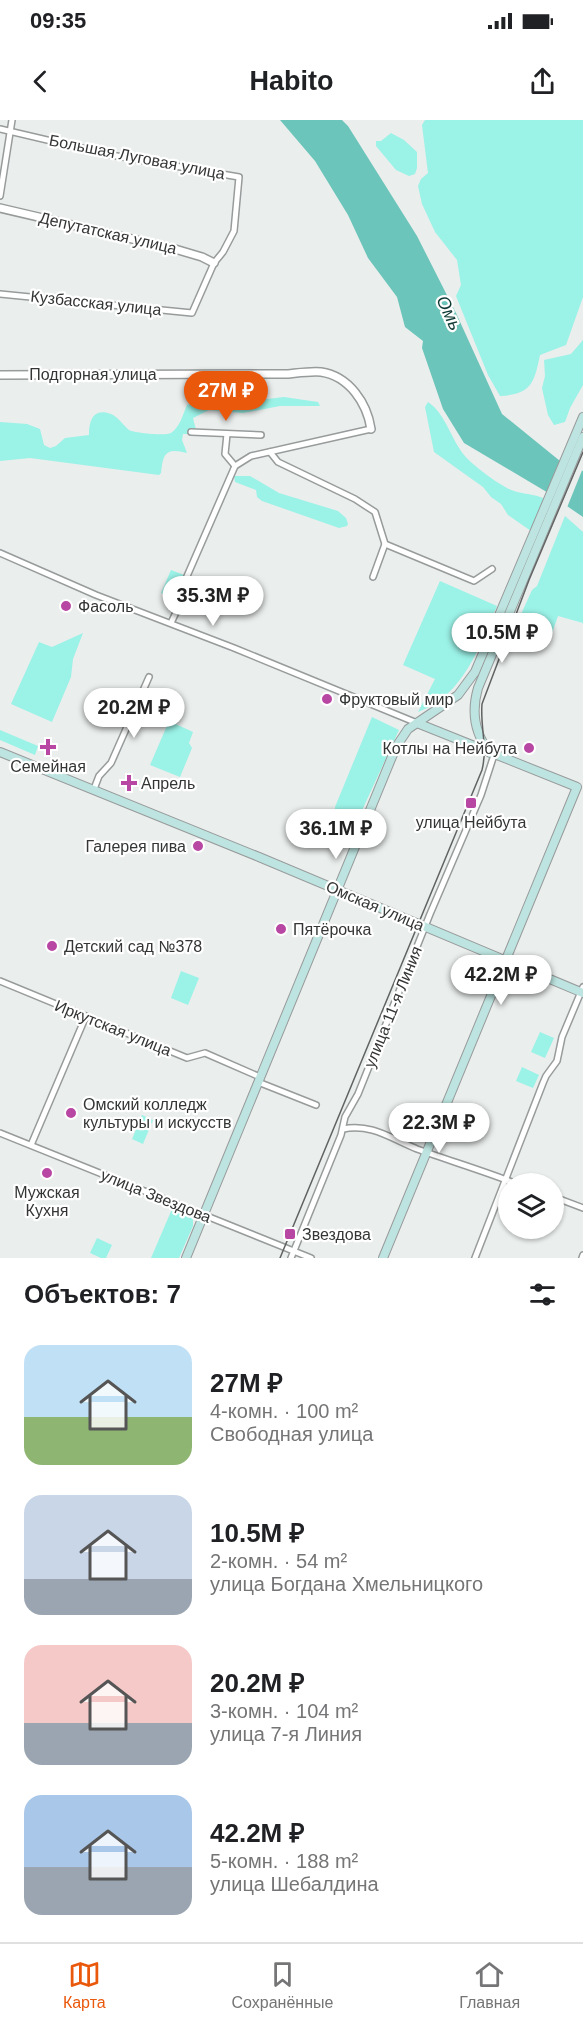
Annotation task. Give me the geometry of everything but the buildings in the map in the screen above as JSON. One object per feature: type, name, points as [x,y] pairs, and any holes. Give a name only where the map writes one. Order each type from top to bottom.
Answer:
[{"type":"main road","points":[[492,755],[478,734],[474,718],[474,702],[583,417]]},
{"type":"main road","points":[[186,1258],[396,747],[401,737],[417,723],[458,695],[476,672],[583,437]]},
{"type":"main road","points":[[383,1258],[580,788],[492,755],[417,723]]},
{"type":"main road","name":"Омская улица","points":[[0,752],[506,961],[582,990]]},
{"type":"street","points":[[0,196],[12,120]]},
{"type":"street","name":"Большая Луговая улица","points":[[0,129],[111,154],[239,177],[234,231],[223,252],[214,263]]},
{"type":"street","name":"Депутатская улица","points":[[0,208],[175,249],[202,256],[214,263]]},
{"type":"street","name":"Кузбасская улица","points":[[0,294],[192,313],[214,263]]},
{"type":"street","name":"Подгорная улица","points":[[0,375],[319,372],[344,381],[356,393],[365,407],[371,429]]},
{"type":"street","points":[[171,623],[178,608],[174,606],[234,468],[251,456],[371,429]]},
{"type":"street","points":[[191,432],[261,435]]},
{"type":"street","points":[[227,434],[225,454],[234,468]]},
{"type":"street","points":[[270,452],[278,462],[372,509],[379,519],[385,544],[373,577]]},
{"type":"street","points":[[385,544],[474,580],[492,569]]},
{"type":"street","points":[[0,553],[96,595],[417,723]]},
{"type":"street","points":[[94,789],[99,776],[111,763],[149,676]]},
{"type":"street","name":"улица 11-я Линия","points":[[291,1258],[343,1129],[345,1117],[358,1094],[481,795],[492,755]]},
{"type":"street","name":"Иркутская улица","points":[[0,981],[188,1058],[205,1053],[316,1105]]},
{"type":"street","points":[[510,1173],[546,1076],[557,1061],[562,1037],[582,990]]},
{"type":"street","points":[[31,1146],[86,1016]]},
{"type":"street","points":[[343,1129],[368,1128],[426,1152],[498,1177]]},
{"type":"street","name":"улица Звездова","points":[[0,1133],[311,1258]]},
{"type":"street","points":[[564,1201],[583,1208]]},
{"type":"street","points":[[475,1258],[498,1202]]},
{"type":"shaded area","points":[[425,120],[583,120],[583,297],[566,345],[540,355],[533,380],[525,390],[518,393],[500,396],[488,375],[456,296],[461,285],[457,260],[435,232],[422,204],[418,186],[421,179],[428,173],[422,125]]},
{"type":"shaded area","points":[[391,133],[404,140],[417,152],[415,174],[409,176],[396,170],[376,146],[376,141],[381,141]]},
{"type":"shaded area","points":[[583,340],[583,385],[565,422],[554,425],[548,415],[542,388],[545,376],[544,360],[571,354]]},
{"type":"shaded area","points":[[284,397],[318,402],[320,406],[280,406],[243,413],[209,410],[193,418],[196,430],[193,434],[183,434],[182,440],[187,453],[174,451],[167,454],[159,475],[30,458],[0,461],[0,422],[27,424],[40,429],[44,445],[50,448],[65,438],[89,435],[91,420],[100,412],[114,415],[132,431],[168,434],[177,427],[187,405],[206,400],[240,402]]},
{"type":"shaded area","points":[[428,402],[444,420],[460,450],[474,465],[509,489],[545,499],[531,531],[508,515],[501,504],[483,487],[434,452],[425,407]]},
{"type":"shaded area","points":[[234,476],[250,476],[279,493],[338,511],[346,518],[348,524],[339,528],[262,501],[257,497],[256,490],[235,482]]},
{"type":"shaded area","points":[[565,516],[583,532],[583,623],[558,616],[551,636],[538,633],[520,637],[518,621],[532,590],[537,586]]},
{"type":"shaded area","points":[[171,570],[184,575],[174,599],[161,593]]},
{"type":"shaded area","points":[[440,581],[497,606],[476,653],[458,682],[434,704],[418,712],[435,679],[403,665]]},
{"type":"shaded area","points":[[83,633],[73,659],[71,677],[52,722],[11,704],[39,642],[52,647]]},
{"type":"shaded area","points":[[372,717],[399,730],[359,817],[352,824],[344,825],[338,823],[335,807]]},
{"type":"shaded area","points":[[169,721],[193,732],[189,743],[192,748],[180,777],[150,765]]},
{"type":"shaded area","points":[[0,730],[38,746],[35,755],[0,740]]},
{"type":"shaded area","points":[[181,971],[199,978],[188,1005],[171,998]]},
{"type":"shaded area","points":[[540,1032],[554,1038],[545,1058],[531,1052]]},
{"type":"shaded area","points":[[522,1067],[539,1075],[533,1088],[516,1081]]},
{"type":"shaded area","points":[[142,1115],[153,1120],[143,1144],[132,1139]]},
{"type":"shaded area","points":[[172,1209],[190,1216],[193,1219],[193,1226],[179,1258],[151,1258]]},
{"type":"shaded area","points":[[97,1238],[112,1245],[106,1258],[90,1253]]},
{"type":"water","name":"Омь","points":[[280,120],[342,120],[348,126],[417,236],[456,313],[502,414],[560,461],[583,471],[583,517],[545,491],[464,443],[443,409],[422,348],[423,341],[405,327],[397,297],[368,258],[348,215],[315,161]]},
{"type":"pier","points":[[562,459],[583,468],[566,510],[546,496]]},
{"type":"tram line","points":[[280,1258],[482,770],[484,761],[482,704],[529,580],[583,452]]},
{"type":"place","name":"Фасоль","points":[[66,606]]},
{"type":"place","name":"Фруктовый мир","points":[[327,699]]},
{"type":"place","name":"Семейная","points":[[48,747]]},
{"type":"place","name":"Котлы на Нейбута","points":[[529,748]]},
{"type":"place","name":"Апрель","points":[[129,783]]},
{"type":"place","name":"улица Нейбута","points":[[471,803]]},
{"type":"place","name":"Галерея пива","points":[[198,846]]},
{"type":"place","name":"Пятёрочка","points":[[281,929]]},
{"type":"place","name":"Детский сад №378","points":[[52,946]]},
{"type":"place","name":"Омский колледж культуры и искусств","points":[[71,1113]]},
{"type":"place","name":"Мужская Кухня","points":[[47,1173]]},
{"type":"place","name":"Звездова","points":[[290,1234]]}]
